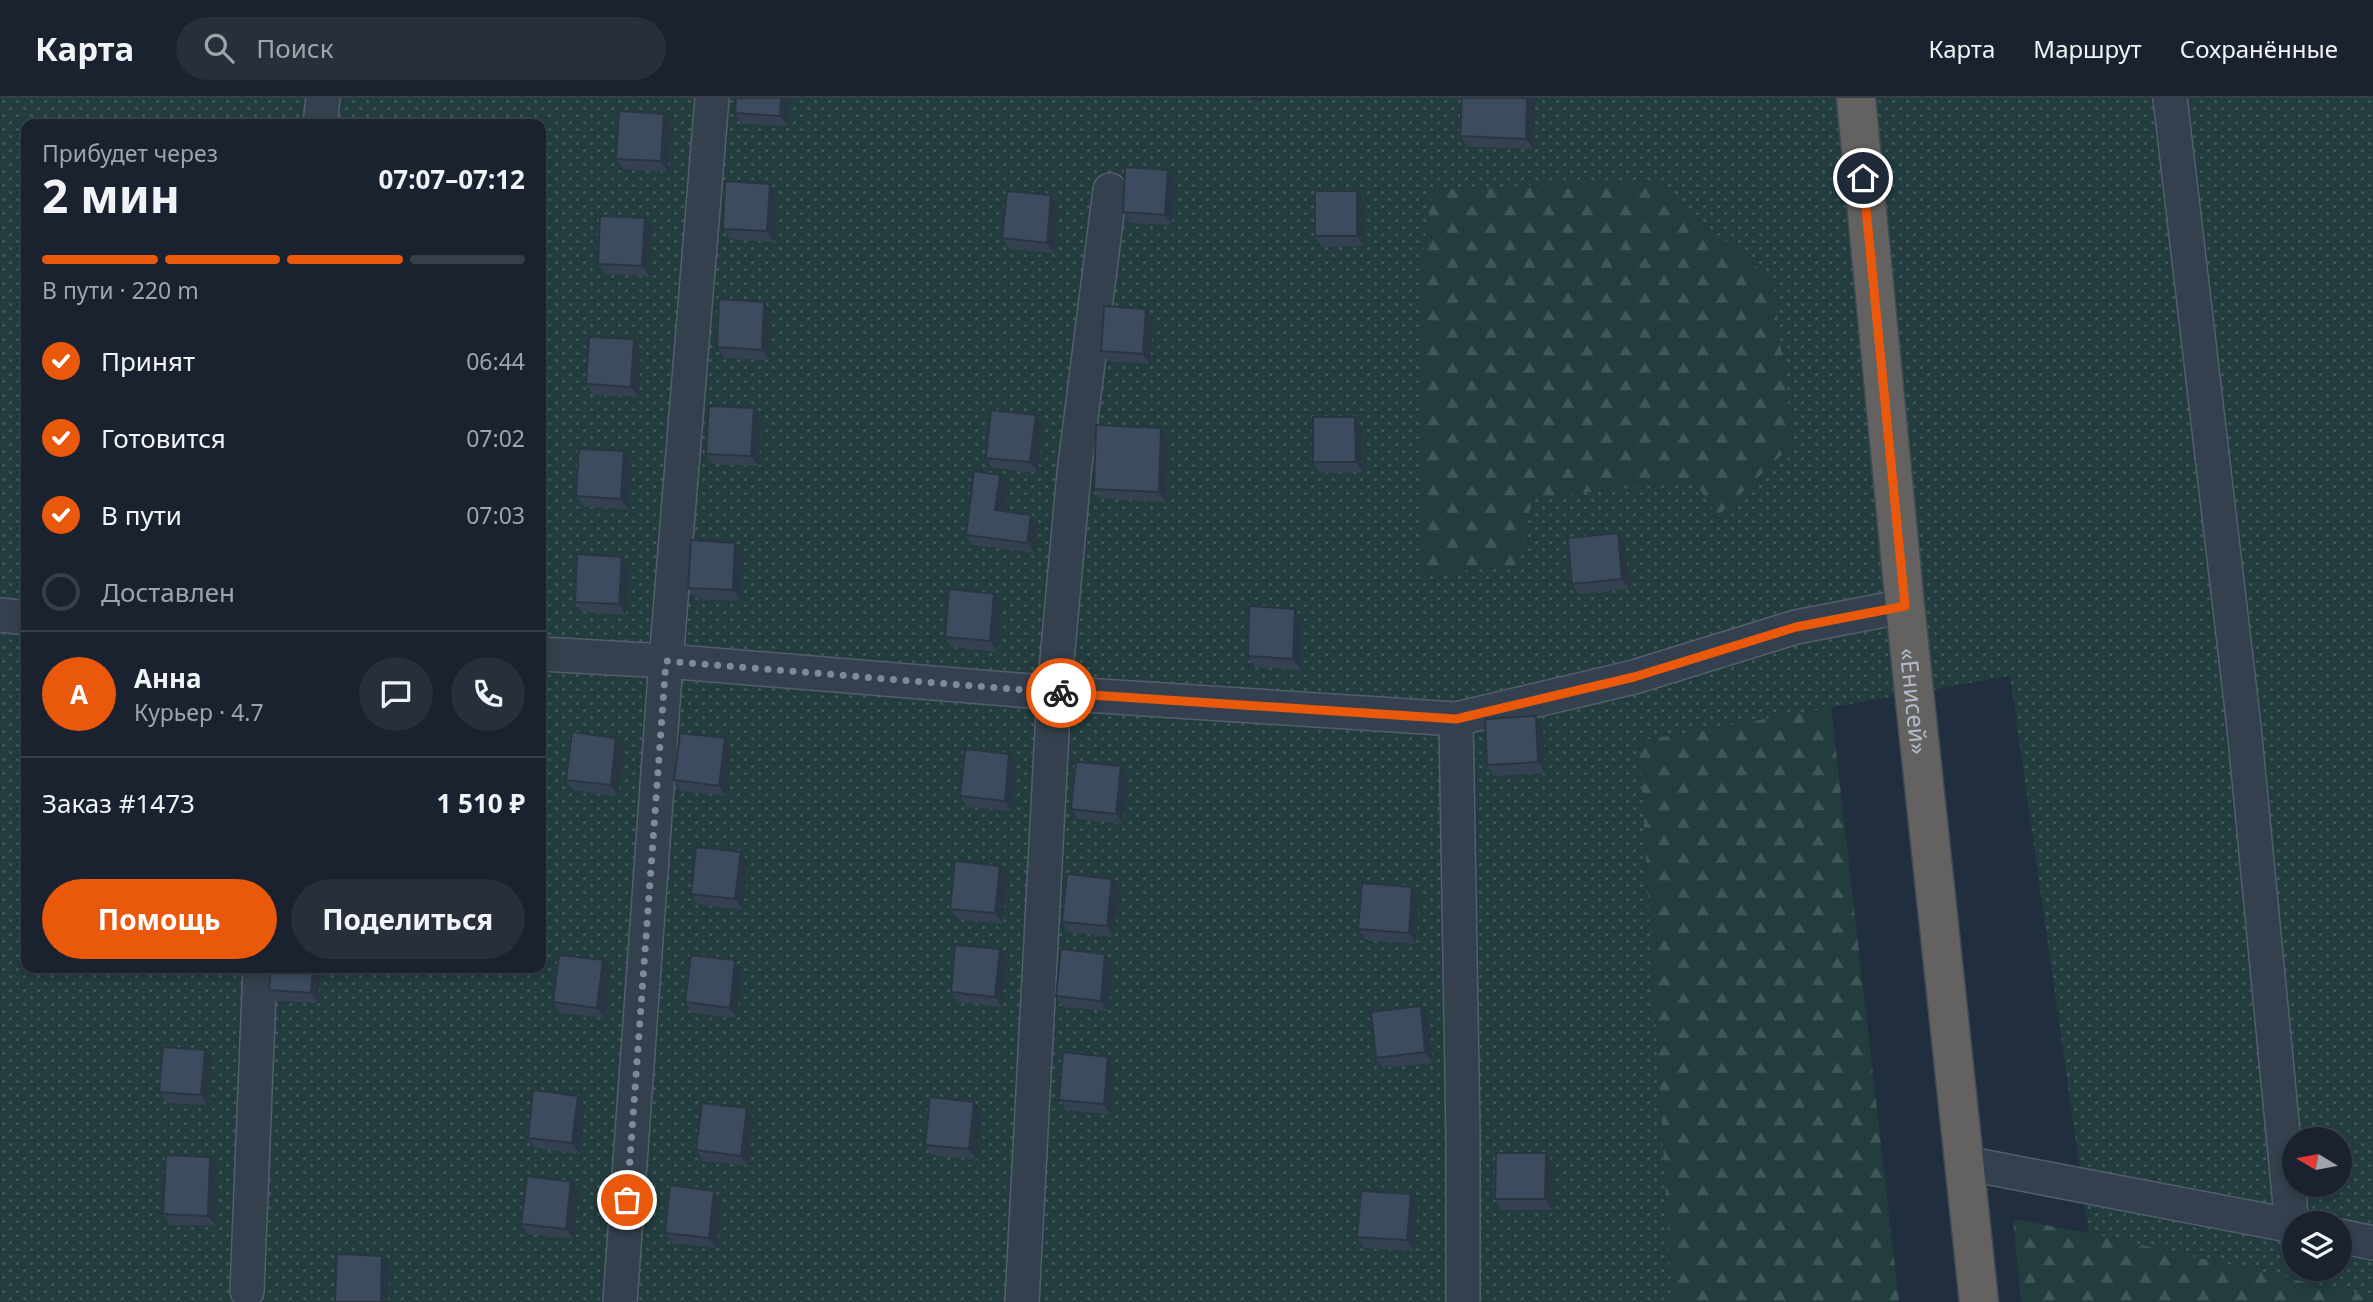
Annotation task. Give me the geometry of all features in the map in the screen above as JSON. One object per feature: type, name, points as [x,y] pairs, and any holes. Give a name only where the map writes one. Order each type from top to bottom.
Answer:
[{"type":"highway","name":"«Енисей»","points":[[1856,98],[1905,606],[1979,1302]]},
{"type":"street","points":[[321,119],[323,98]]},
{"type":"street","points":[[620,1302],[666,661],[712,98]]},
{"type":"street","points":[[2170,98],[2244,727],[2292,1211]]},
{"type":"street","points":[[1023,1302],[1054,693],[1074,473],[1110,190]]},
{"type":"street","points":[[546,654],[666,661],[1054,693],[1456,719],[1634,677],[1796,627],[1905,606]]},
{"type":"street","points":[[0,615],[21,617]]},
{"type":"street","points":[[1456,719],[1463,1302]]},
{"type":"street","points":[[247,1292],[260,973]]},
{"type":"street","points":[[1965,1163],[2282,1224]]},
{"type":"street","points":[[2352,1239],[2373,1243]]},
{"type":"green space","points":[[0,98],[1248,98],[1261,101],[1263,98],[2373,98],[2373,1297],[2302,1281],[2352,1281],[2352,1211],[2282,1211],[2282,1276],[2089,1233],[2010,676],[1639,741],[1672,1302],[0,1302]],"holes":[[[1650,180],[1773,280],[1793,444],[1717,517],[1695,481],[1532,498],[1519,566],[1423,574],[1421,269],[1432,190]]]},
{"type":"green space","points":[[1650,180],[1773,280],[1793,444],[1717,517],[1519,566],[1422,574],[1421,269],[1432,190]]},
{"type":"green space","points":[[1831,707],[1899,1302],[1672,1302],[1639,741]]},
{"type":"green space","points":[[2013,1219],[2089,1233],[2282,1276],[2282,1281],[2302,1281],[2373,1297],[2373,1302],[2021,1302]]},
{"type":"building","points":[[736,98],[781,98],[780,116],[735,113]]},
{"type":"building","points":[[1462,98],[1527,98],[1526,139],[1460,136]]},
{"type":"building","points":[[619,111],[664,114],[661,161],[616,159]]},
{"type":"building","points":[[1125,167],[1168,170],[1165,215],[1123,212]]},
{"type":"building","points":[[725,181],[770,184],[767,231],[723,229]]},
{"type":"building","points":[[1007,191],[1051,195],[1047,243],[1002,238]]},
{"type":"building","points":[[1315,191],[1357,191],[1357,236],[1315,236]]},
{"type":"building","points":[[600,216],[645,218],[642,266],[598,264]]},
{"type":"building","points":[[719,299],[764,302],[762,350],[717,347]]},
{"type":"building","points":[[1104,306],[1146,309],[1143,354],[1101,351]]},
{"type":"building","points":[[589,337],[634,339],[631,387],[586,384]]},
{"type":"building","points":[[709,406],[754,408],[751,456],[706,454]]},
{"type":"building","points":[[991,410],[1036,415],[1030,462],[986,458]]},
{"type":"building","points":[[1313,417],[1355,417],[1356,462],[1313,462]]},
{"type":"building","points":[[1096,425],[1161,428],[1159,492],[1094,489]]},
{"type":"building","points":[[579,449],[624,451],[621,499],[576,496]]},
{"type":"building","points":[[974,471],[1000,475],[995,510],[1031,515],[1027,543],[966,535]]},
{"type":"building","points":[[1618,533],[1622,579],[1572,584],[1568,538]]},
{"type":"building","points":[[691,540],[735,543],[733,590],[688,588]]},
{"type":"building","points":[[577,554],[622,557],[619,604],[575,602]]},
{"type":"building","points":[[949,589],[994,594],[990,641],[945,637]]},
{"type":"building","points":[[1249,606],[1295,609],[1293,659],[1248,656]]},
{"type":"building","points":[[1536,716],[1538,762],[1487,765],[1485,719]]},
{"type":"building","points":[[572,732],[616,738],[611,785],[566,780]]},
{"type":"building","points":[[680,733],[725,738],[719,786],[674,780]]},
{"type":"building","points":[[965,749],[1009,754],[1005,801],[960,796]]},
{"type":"building","points":[[1076,762],[1121,766],[1116,814],[1071,809]]},
{"type":"building","points":[[696,847],[741,852],[735,899],[691,894]]},
{"type":"building","points":[[955,861],[1000,866],[995,913],[950,909]]},
{"type":"building","points":[[1067,874],[1112,879],[1107,926],[1062,922]]},
{"type":"building","points":[[1362,883],[1412,887],[1409,933],[1358,929]]},
{"type":"building","points":[[955,945],[1000,949],[995,997],[951,992]]},
{"type":"building","points":[[1061,949],[1105,954],[1101,1001],[1056,996]]},
{"type":"building","points":[[559,955],[603,960],[597,1008],[553,1002]]},
{"type":"building","points":[[691,955],[735,960],[730,1008],[685,1002]]},
{"type":"building","points":[[271,973],[313,973],[311,993],[269,990]]},
{"type":"building","points":[[1421,1006],[1425,1052],[1376,1058],[1371,1012]]},
{"type":"building","points":[[163,1047],[205,1050],[201,1095],[159,1092]]},
{"type":"building","points":[[1063,1052],[1108,1057],[1104,1104],[1059,1100]]},
{"type":"building","points":[[533,1090],[578,1096],[572,1143],[528,1138]]},
{"type":"building","points":[[930,1097],[974,1102],[969,1149],[925,1145]]},
{"type":"building","points":[[702,1103],[747,1108],[741,1156],[696,1150]]},
{"type":"building","points":[[1496,1153],[1546,1153],[1545,1199],[1495,1199]]},
{"type":"building","points":[[166,1155],[210,1157],[208,1216],[163,1214]]},
{"type":"building","points":[[527,1176],[571,1182],[566,1229],[521,1224]]},
{"type":"building","points":[[670,1185],[714,1191],[709,1238],[665,1233]]},
{"type":"building","points":[[1361,1191],[1411,1194],[1407,1240],[1357,1237]]},
{"type":"building","points":[[337,1254],[382,1256],[381,1302],[335,1302]]},
{"type":"way so far","points":[[627,1200],[666,661],[1061,693]]},
{"type":"route","points":[[1061,693],[1456,719],[1634,677],[1796,627],[1905,606],[1863,178]]}]
